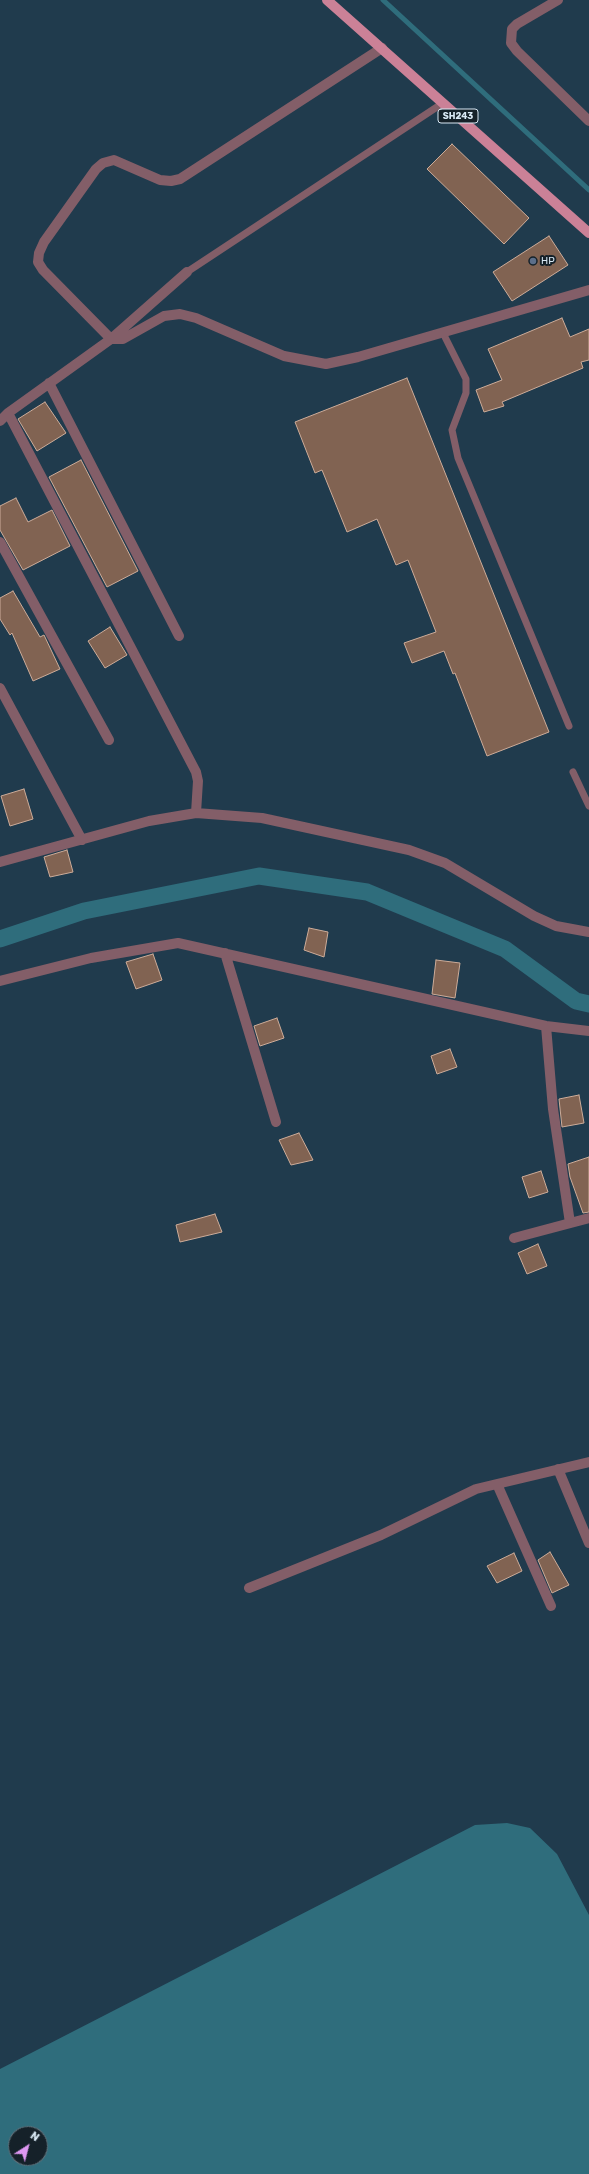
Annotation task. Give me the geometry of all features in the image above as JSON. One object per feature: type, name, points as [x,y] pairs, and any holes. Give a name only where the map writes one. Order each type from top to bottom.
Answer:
[{"type":"main road","name":"SH243","points":[[327,0],[589,232]]},
{"type":"street","points":[[558,0],[517,24],[512,29],[511,43],[517,51],[589,121]]},
{"type":"street","points":[[382,48],[180,179],[171,181],[160,180],[114,160],[108,160],[96,169],[44,242],[39,253],[38,262],[43,270],[111,339],[123,339],[164,316],[180,314],[196,318],[284,356],[326,364],[358,357],[589,290]]},
{"type":"street","points":[[0,421],[8,413],[111,339],[187,272]]},
{"type":"street","points":[[49,383],[179,636]]},
{"type":"street","points":[[8,413],[196,772],[198,781],[196,813]]},
{"type":"street","points":[[0,542],[109,740]]},
{"type":"street","points":[[0,688],[82,840]]},
{"type":"street","points":[[0,862],[149,821],[196,813],[262,818],[410,850],[445,863],[534,916],[556,926],[589,932]]},
{"type":"street","points":[[0,981],[91,958],[178,943],[546,1026],[589,1031]]},
{"type":"street","points":[[225,953],[276,1122]]},
{"type":"street","points":[[546,1026],[553,1109],[570,1223]]},
{"type":"street","points":[[514,1238],[589,1218]]},
{"type":"street","points":[[249,1588],[381,1535],[476,1489],[589,1462]]},
{"type":"street","points":[[558,1469],[589,1543]]},
{"type":"street","points":[[497,1484],[551,1606]]},
{"type":"lane","points":[[187,272],[443,102]]},
{"type":"lane","points":[[443,332],[466,379],[466,393],[452,430],[458,458],[569,726]]},
{"type":"lane","points":[[573,772],[589,806]]},
{"type":"shaded area","points":[[507,1823],[530,1828],[557,1854],[589,1915],[589,2174],[0,2174],[0,2069],[475,1825]]},
{"type":"building","points":[[452,144],[529,218],[504,244],[427,169]]},
{"type":"building","points":[[549,236],[568,265],[512,301],[493,272]]},
{"type":"building","points":[[562,318],[570,337],[589,329],[589,360],[581,362],[583,368],[502,402],[504,406],[484,412],[476,390],[502,380],[488,349]]},
{"type":"building","points":[[407,378],[549,732],[487,756],[455,673],[453,674],[444,651],[412,663],[404,643],[436,632],[408,560],[396,565],[377,519],[347,532],[322,470],[315,473],[295,422]]},
{"type":"building","points":[[45,402],[66,433],[37,451],[18,419]]},
{"type":"building","points":[[81,460],[138,571],[107,587],[49,477]]},
{"type":"building","points":[[16,498],[28,522],[52,510],[70,546],[23,570],[0,530],[0,506]]},
{"type":"building","points":[[13,591],[40,637],[44,635],[60,669],[33,681],[12,633],[10,635],[0,619],[0,598]]},
{"type":"building","points":[[110,627],[127,655],[105,668],[88,641]]},
{"type":"building","points":[[24,789],[33,819],[10,826],[1,796]]},
{"type":"building","points":[[67,850],[73,872],[50,877],[44,857]]},
{"type":"building","points":[[309,928],[328,932],[324,957],[304,950]]},
{"type":"building","points":[[153,954],[162,980],[136,989],[126,962]]},
{"type":"building","points":[[436,960],[460,963],[455,998],[432,994]]},
{"type":"building","points":[[277,1018],[284,1038],[260,1046],[254,1026]]},
{"type":"building","points":[[450,1049],[457,1067],[437,1074],[431,1056]]},
{"type":"building","points":[[579,1095],[584,1123],[562,1127],[559,1099]]},
{"type":"building","points":[[299,1133],[313,1160],[291,1165],[279,1140]]},
{"type":"building","points":[[589,1157],[589,1212],[583,1213],[570,1177],[568,1164]]},
{"type":"building","points":[[541,1171],[548,1192],[529,1198],[522,1177]]},
{"type":"building","points":[[215,1214],[222,1232],[180,1242],[176,1225]]},
{"type":"building","points":[[538,1244],[547,1266],[527,1274],[518,1253]]},
{"type":"building","points":[[550,1552],[569,1585],[552,1593],[538,1560]]},
{"type":"building","points":[[514,1553],[522,1571],[497,1583],[487,1566]]},
{"type":"waterway","points":[[383,0],[589,190]]},
{"type":"waterway","points":[[0,939],[84,911],[259,876],[367,892],[505,949],[576,1001],[589,1004]]},
{"type":"place","name":"HP","points":[[533,261]]}]
